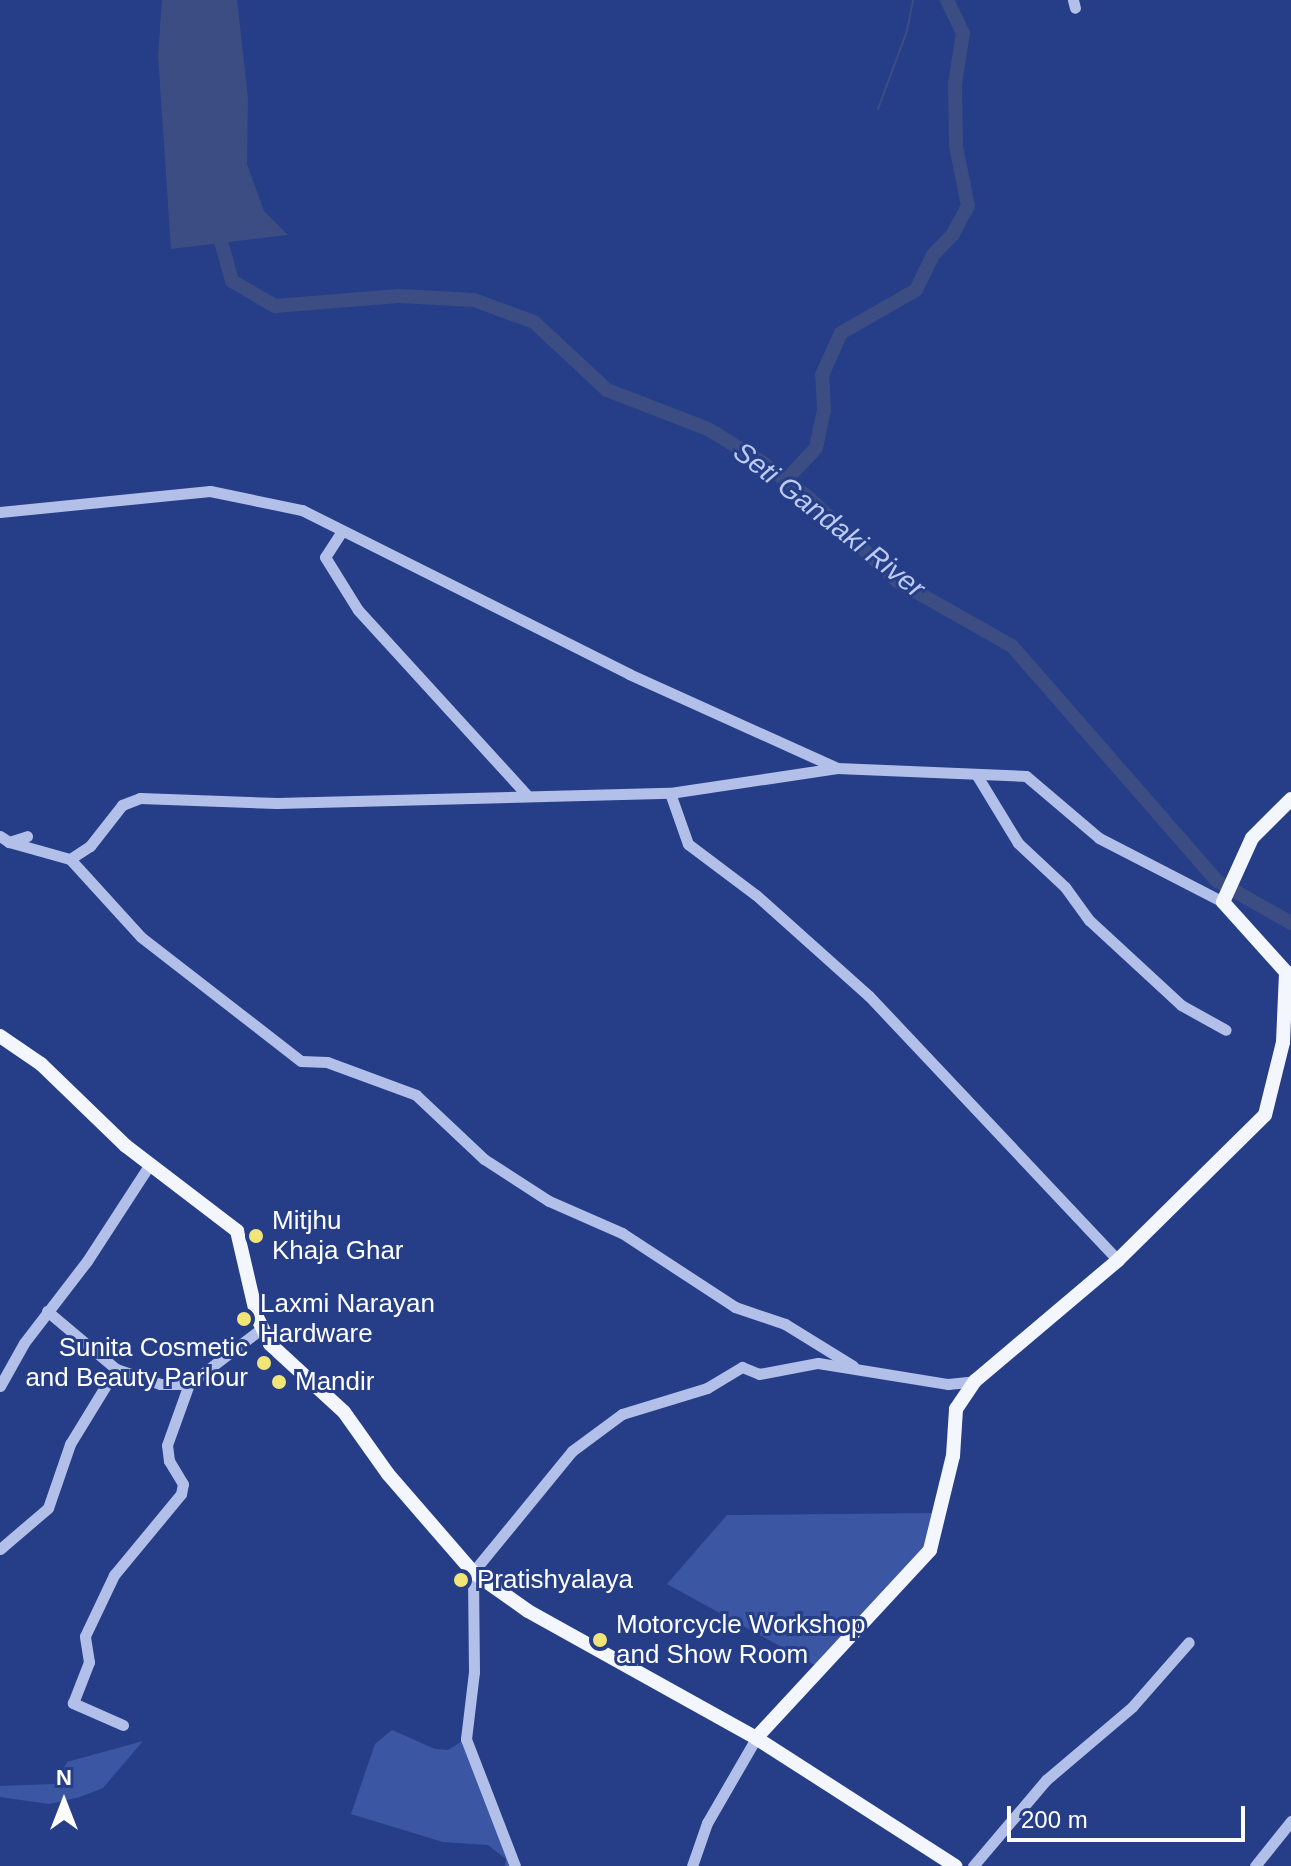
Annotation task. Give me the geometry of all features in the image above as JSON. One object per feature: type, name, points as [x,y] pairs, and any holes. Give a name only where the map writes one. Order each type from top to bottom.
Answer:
[{"type":"main road","points":[[756,1738],[930,1550],[953,1456],[956,1409],[975,1381],[1118,1260],[1268,1111],[1283,1042],[1286,972],[1223,902],[1245,850],[1291,799]]},
{"type":"main road","points":[[0,1036],[28,1053],[150,1164],[241,1235],[261,1329],[274,1348],[344,1412],[388,1474],[473,1572],[528,1611],[756,1738],[955,1866]]},
{"type":"street","points":[[0,512],[210,491],[302,510],[629,674],[837,768]]},
{"type":"street","points":[[342,531],[325,557],[358,610],[527,795]]},
{"type":"street","points":[[70,859],[90,846],[122,805],[140,798],[277,803],[670,793],[837,768],[1026,776],[1099,838],[1223,902]]},
{"type":"street","points":[[976,774],[1018,843],[1065,887],[1089,920],[1181,1005],[1226,1030]]},
{"type":"street","points":[[670,793],[688,844],[756,895],[869,996],[1118,1260]]},
{"type":"street","points":[[5,839],[27,836]]},
{"type":"street","points":[[5,839],[70,859],[141,937],[301,1061],[327,1062],[416,1095],[484,1159],[549,1201],[622,1233],[735,1307],[785,1324],[853,1366]]},
{"type":"street","points":[[0,1386],[47,1311],[150,1164]]},
{"type":"street","points":[[47,1311],[116,1369],[160,1384],[189,1384]]},
{"type":"street","points":[[123,1725],[73,1703],[89,1662],[85,1636],[114,1575],[181,1494],[183,1484],[169,1461],[167,1445],[189,1384],[261,1329]]},
{"type":"street","points":[[515,1866],[466,1739],[474,1672],[473,1572],[572,1451],[622,1414],[707,1388],[742,1367],[759,1374],[818,1363],[853,1366],[948,1384],[975,1381]]},
{"type":"street","points":[[0,1549],[48,1508],[70,1444],[116,1369]]},
{"type":"street","points":[[973,1866],[1046,1780],[1132,1707],[1189,1642]]},
{"type":"street","points":[[692,1866],[707,1823],[756,1738]]},
{"type":"street","points":[[1255,1866],[1291,1821]]},
{"type":"shaded area","points":[[162,0],[237,0],[248,98],[247,164],[264,211],[288,235],[171,249],[158,55]]},
{"type":"shaded area","points":[[937,1513],[934,1541],[820,1668],[667,1584],[727,1515]]},
{"type":"shaded area","points":[[392,1730],[435,1749],[448,1750],[466,1739],[515,1866],[505,1866],[506,1859],[488,1845],[443,1842],[351,1814],[375,1744]]},
{"type":"shaded area","points":[[143,1741],[103,1788],[49,1804],[0,1797],[0,1786],[55,1784],[67,1762]]},
{"type":"waterway","points":[[878,109],[907,31],[913,0]]},
{"type":"waterway","points":[[785,481],[816,448],[824,410],[822,375],[841,333],[916,290],[933,255],[953,234],[968,206],[956,146],[955,84],[963,33],[947,0]]},
{"type":"waterway","name":"Seti Gandaki River","points":[[217,227],[232,281],[275,306],[399,296],[474,300],[534,322],[607,390],[708,429],[763,463],[809,498],[897,581],[1012,646],[1217,881],[1291,923]]},
{"type":"place","name":"Mitjhu Khaja Ghar","points":[[256,1236]]},
{"type":"place","name":"Laxmi Narayan Hardware","points":[[244,1319]]},
{"type":"place","name":"Sunita Cosmetic and Beauty Parlour","points":[[264,1363]]},
{"type":"place","name":"Mandir","points":[[279,1382]]},
{"type":"place","name":"Pratishyalaya","points":[[461,1580]]},
{"type":"place","name":"Motorcycle Workshop and Show Room","points":[[600,1640]]}]
